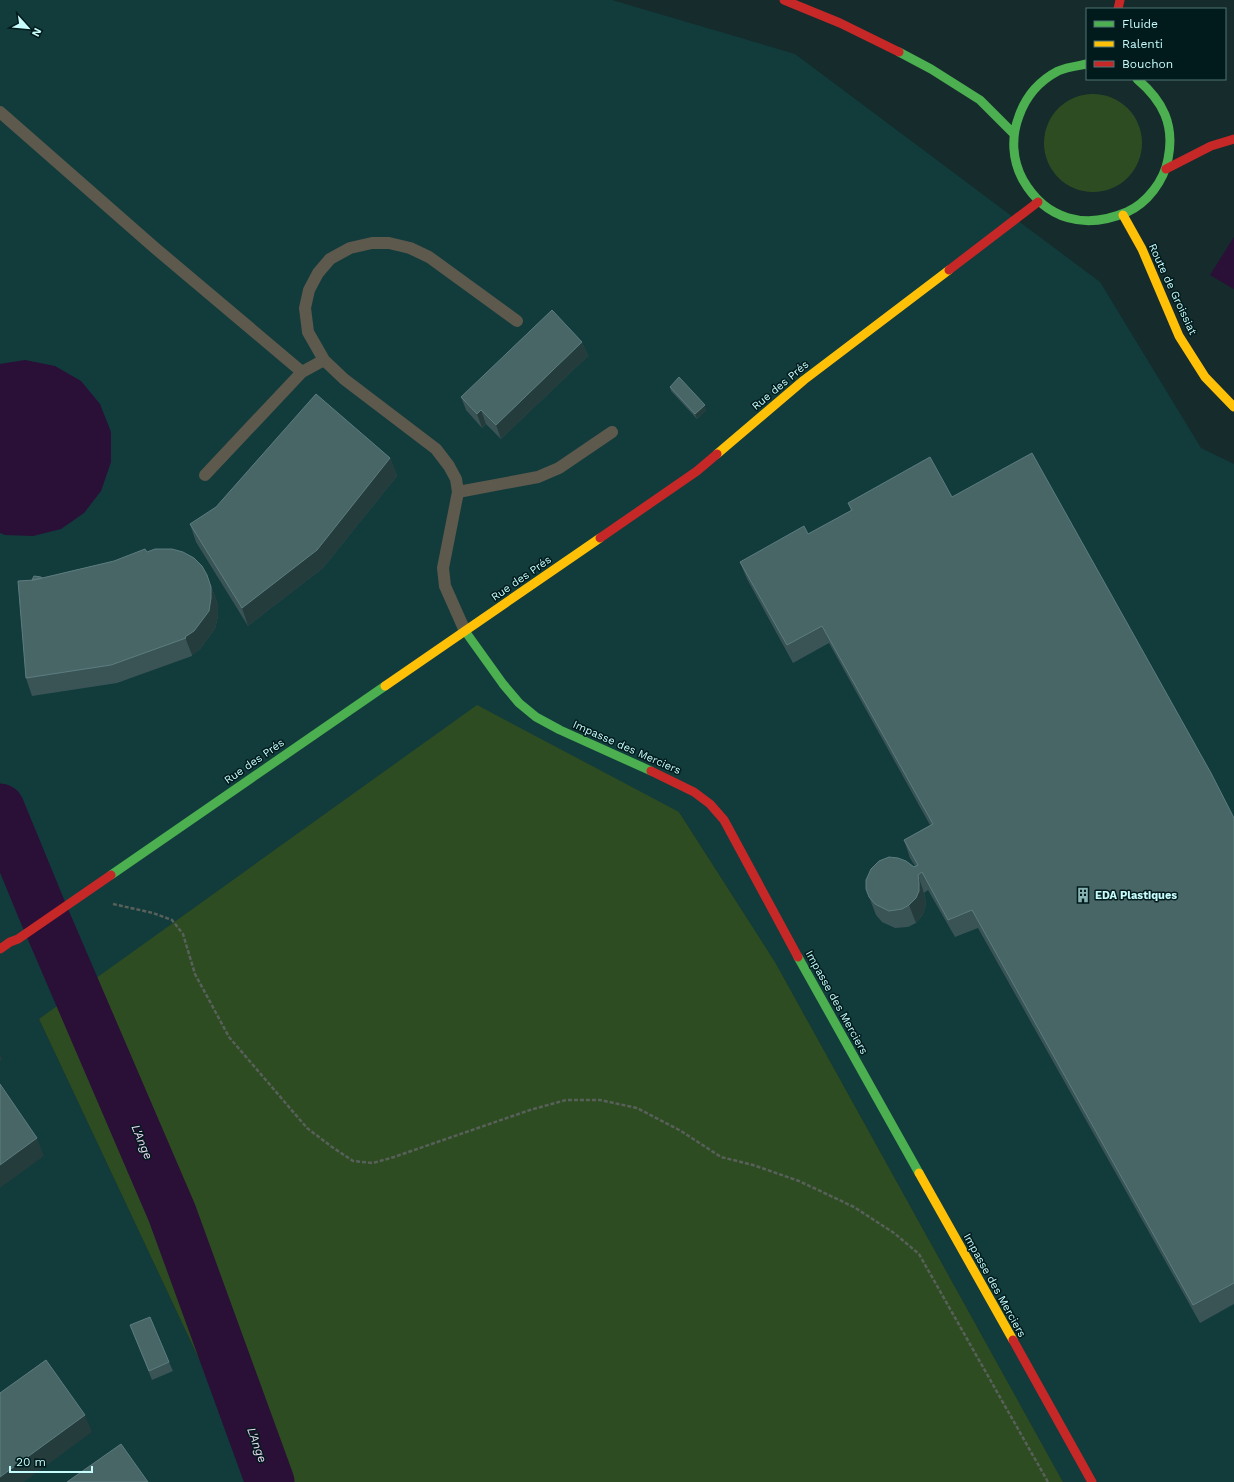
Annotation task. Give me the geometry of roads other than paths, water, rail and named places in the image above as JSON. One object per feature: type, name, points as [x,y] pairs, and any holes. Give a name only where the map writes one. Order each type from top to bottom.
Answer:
[{"type":"main road","points":[[784,0],[840,23],[932,69],[980,100],[1014,134]]},
{"type":"main road","points":[[1086,64],[1062,69],[1041,83],[1024,102],[1014,125],[1013,151],[1020,175],[1038,202],[1048,209],[1065,217],[1084,222],[1103,221],[1123,215],[1142,204],[1156,188],[1166,169],[1170,148],[1169,126],[1161,106],[1148,88],[1138,80]]},
{"type":"main road","points":[[1166,169],[1212,146],[1234,140]]},
{"type":"main road","name":"Rue des Prés","points":[[0,949],[10,942],[18,939],[73,902],[88,890],[697,471],[804,380],[1038,202]]},
{"type":"main road","name":"Route de Groissiat","points":[[1123,215],[1142,249],[1179,336],[1205,377],[1234,407]]},
{"type":"main road","name":"Impasse des Merciers","points":[[465,631],[503,684],[519,703],[536,717],[560,730],[672,780],[694,792],[710,804],[724,820],[795,952],[1092,1482]]},
{"type":"lane","points":[[0,112],[155,248],[302,372]]},
{"type":"lane","points":[[465,631],[445,586],[443,568],[458,492],[456,478],[436,449],[344,379],[324,360],[308,332],[305,308],[309,290],[318,273],[330,259],[350,248],[372,243],[389,243],[410,248],[429,257],[517,321]]},
{"type":"lane","points":[[205,475],[302,372],[324,360]]},
{"type":"lane","points":[[458,492],[538,477],[558,468],[612,432]]},
{"type":"waterway","name":"L'Ange","points":[[0,808],[44,915],[172,1213],[270,1482]]},
{"type":"place","name":"EDA Plastiques","points":[[1083,895]]}]
